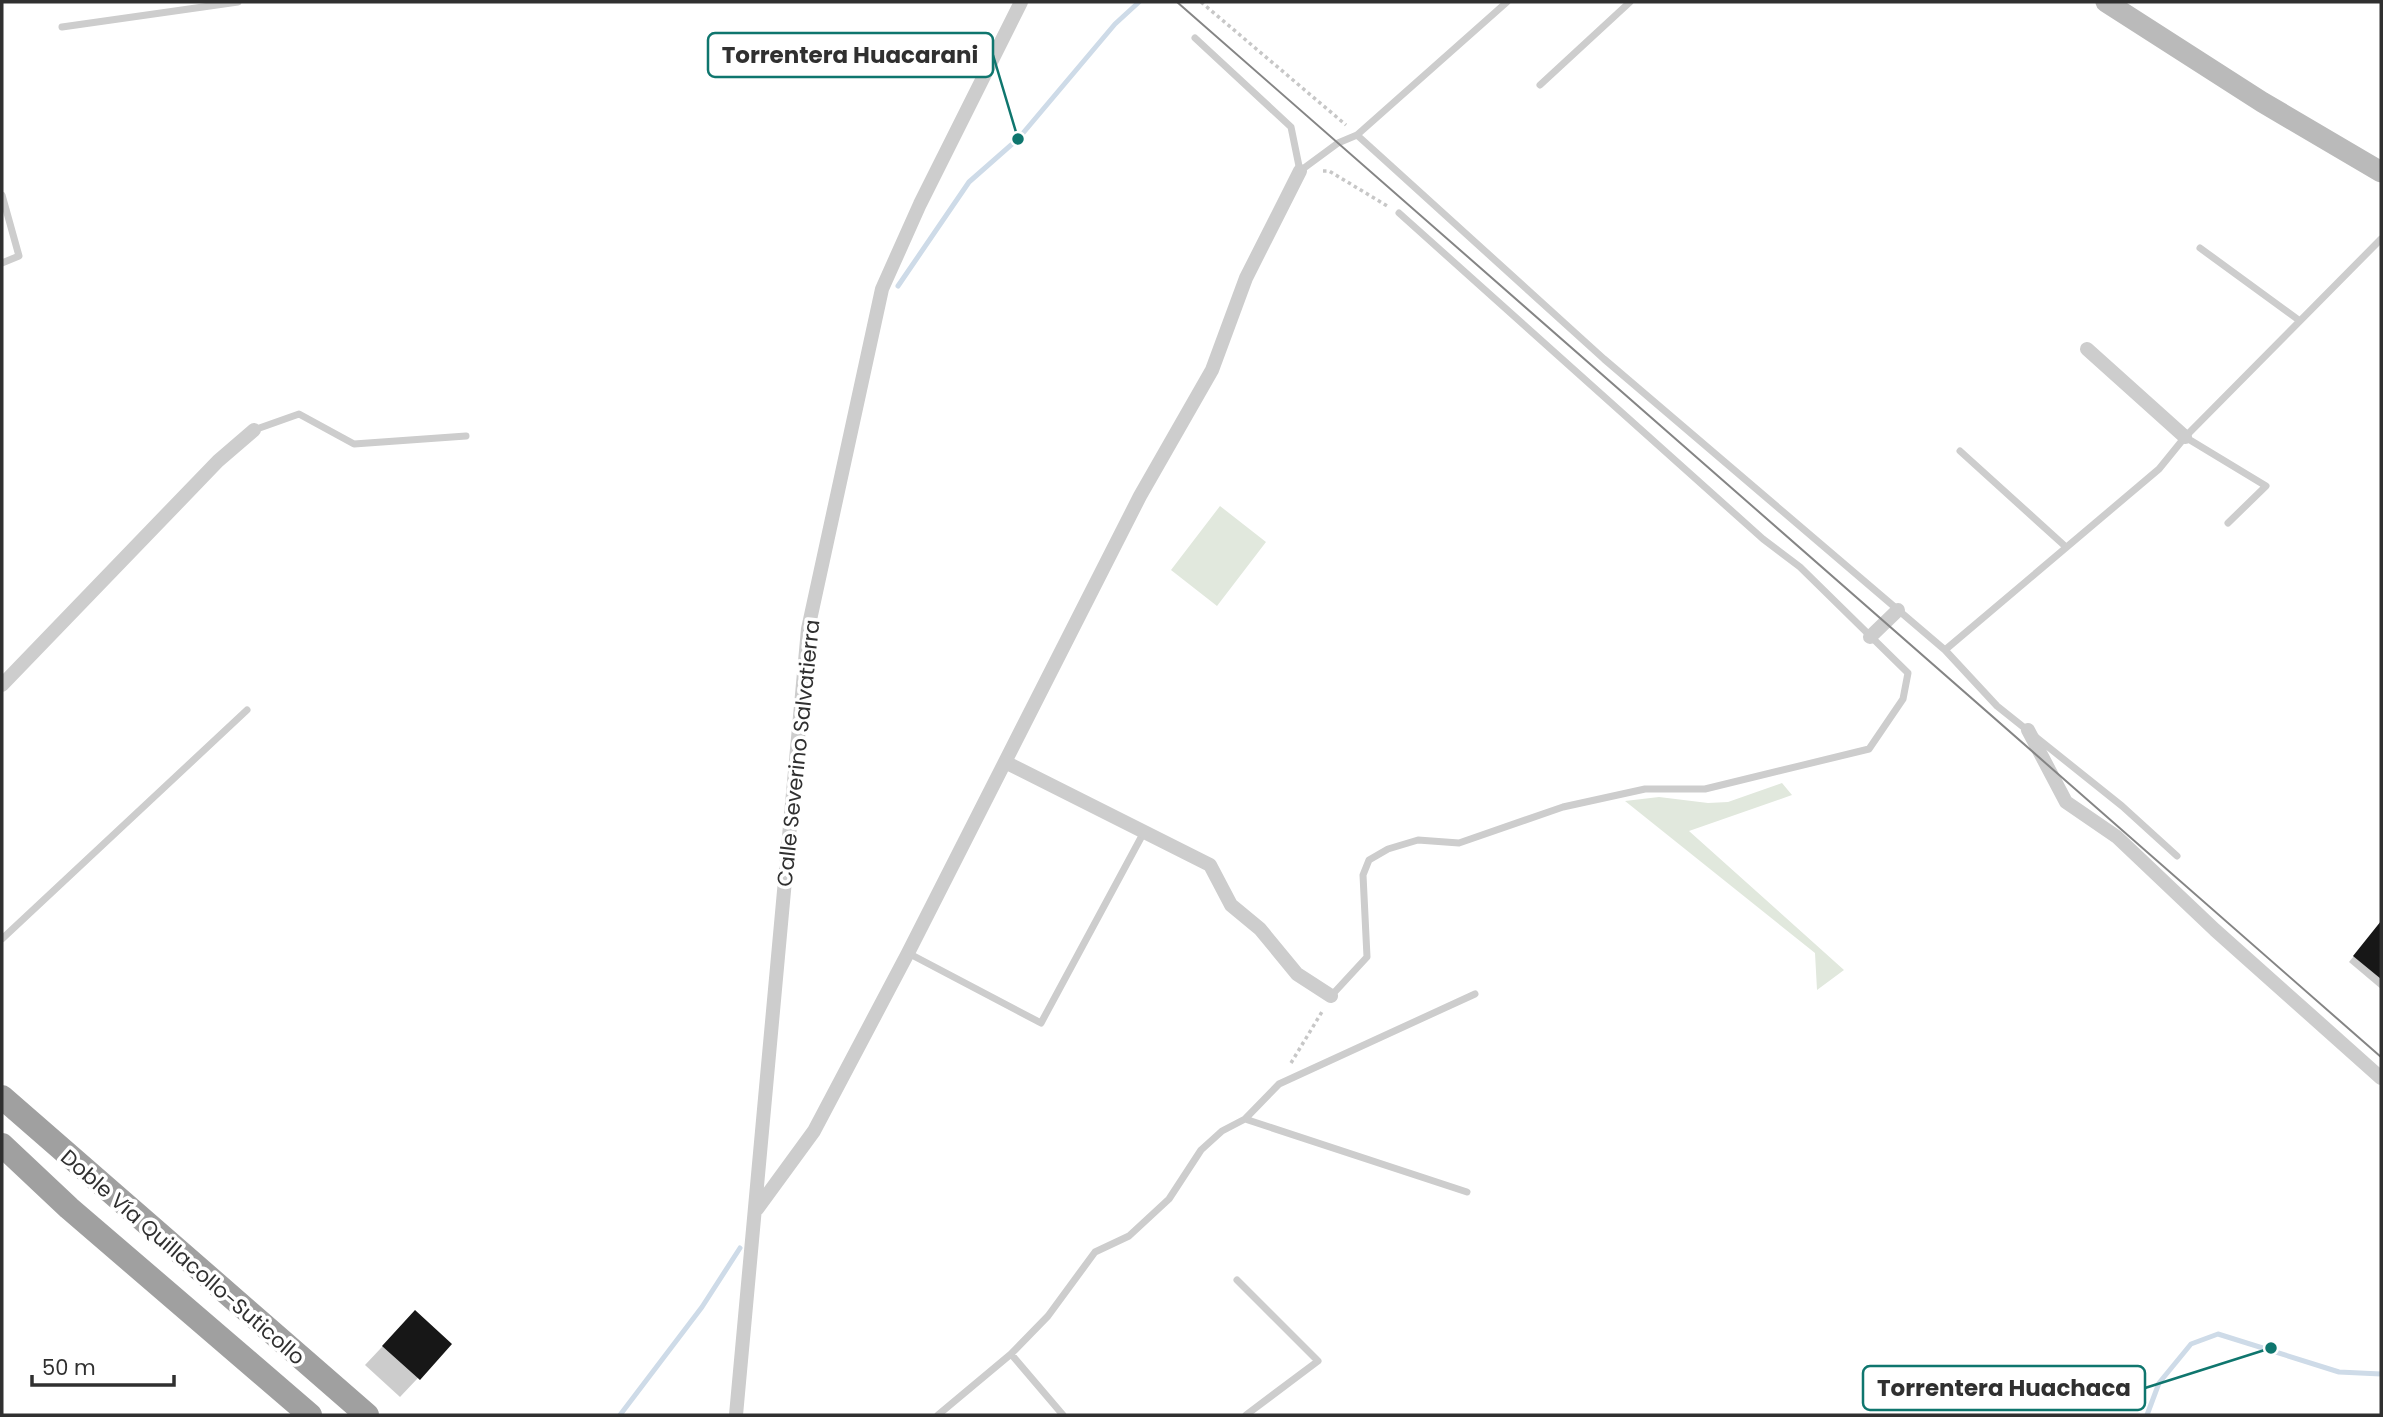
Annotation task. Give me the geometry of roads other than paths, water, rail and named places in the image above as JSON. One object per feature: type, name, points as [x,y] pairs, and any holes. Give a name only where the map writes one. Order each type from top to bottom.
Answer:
[{"type":"highway","name":"Doble Vía Quillacollo-Suticollo","points":[[2,1097],[367,1415]]},
{"type":"highway","name":"Doble Vía Quillacollo-Suticollo","points":[[2,1146],[69,1208],[310,1415]]},
{"type":"main road","points":[[2106,2],[2263,102],[2381,172]]},
{"type":"street","name":"Calle Severino Salvatierra","points":[[736,1415],[804,659],[825,550],[882,289],[920,204],[1021,2]]},
{"type":"street","points":[[756,1210],[814,1131],[908,953],[1140,496],[1212,370],[1246,278],[1300,171]]},
{"type":"street","points":[[2087,349],[2185,437]]},
{"type":"street","points":[[2,685],[218,461],[254,430]]},
{"type":"street","points":[[1870,637],[1898,610]]},
{"type":"street","points":[[2028,730],[2066,802],[2117,837],[2215,930],[2381,1078]]},
{"type":"street","points":[[1004,762],[1210,865],[1231,905],[1260,929],[1297,974],[1331,996]]},
{"type":"lane","points":[[62,27],[238,2]]},
{"type":"lane","points":[[1195,38],[1291,127],[1300,171],[1338,143],[1357,135],[1507,2]]},
{"type":"lane","points":[[1540,85],[1630,2]]},
{"type":"lane","points":[[1357,135],[1604,359],[1945,650],[1997,706],[2122,806],[2177,856]]},
{"type":"lane","points":[[2,195],[19,256],[2,263]]},
{"type":"lane","points":[[1331,996],[1367,957],[1363,875],[1369,860],[1388,849],[1418,840],[1459,844],[1563,807],[1645,789],[1705,789],[1869,749],[1903,699],[1908,673],[1800,567],[1763,539],[1399,212]]},
{"type":"lane","points":[[1945,650],[2159,468],[2185,437],[2381,239]]},
{"type":"lane","points":[[2200,248],[2300,321]]},
{"type":"lane","points":[[254,430],[299,414],[354,444],[466,436]]},
{"type":"lane","points":[[2185,437],[2266,486],[2228,523]]},
{"type":"lane","points":[[1960,451],[2066,547]]},
{"type":"lane","points":[[2,939],[247,710]]},
{"type":"lane","points":[[908,953],[1041,1023],[1143,832]]},
{"type":"lane","points":[[938,1415],[1011,1354],[1048,1316],[1095,1252],[1129,1236],[1169,1199],[1201,1150],[1222,1131],[1245,1119],[1279,1084],[1475,994]]},
{"type":"lane","points":[[1245,1119],[1467,1192]]},
{"type":"lane","points":[[1237,1280],[1318,1361],[1245,1415]]},
{"type":"lane","points":[[1011,1354],[1063,1415]]},
{"type":"waterway","points":[[898,286],[969,182],[1018,139],[1115,24],[1139,2]]},
{"type":"waterway","points":[[620,1415],[702,1307],[740,1248]]},
{"type":"waterway","points":[[2147,1415],[2159,1383],[2191,1344],[2218,1334],[2339,1372],[2381,1374]]},
{"type":"tram line","points":[[1177,2],[2381,1057]]},
{"type":"place","name":"Torrentera Huacarani","points":[[1018,139]]},
{"type":"place","name":"Torrentera Huachaca","points":[[2271,1348]]}]
